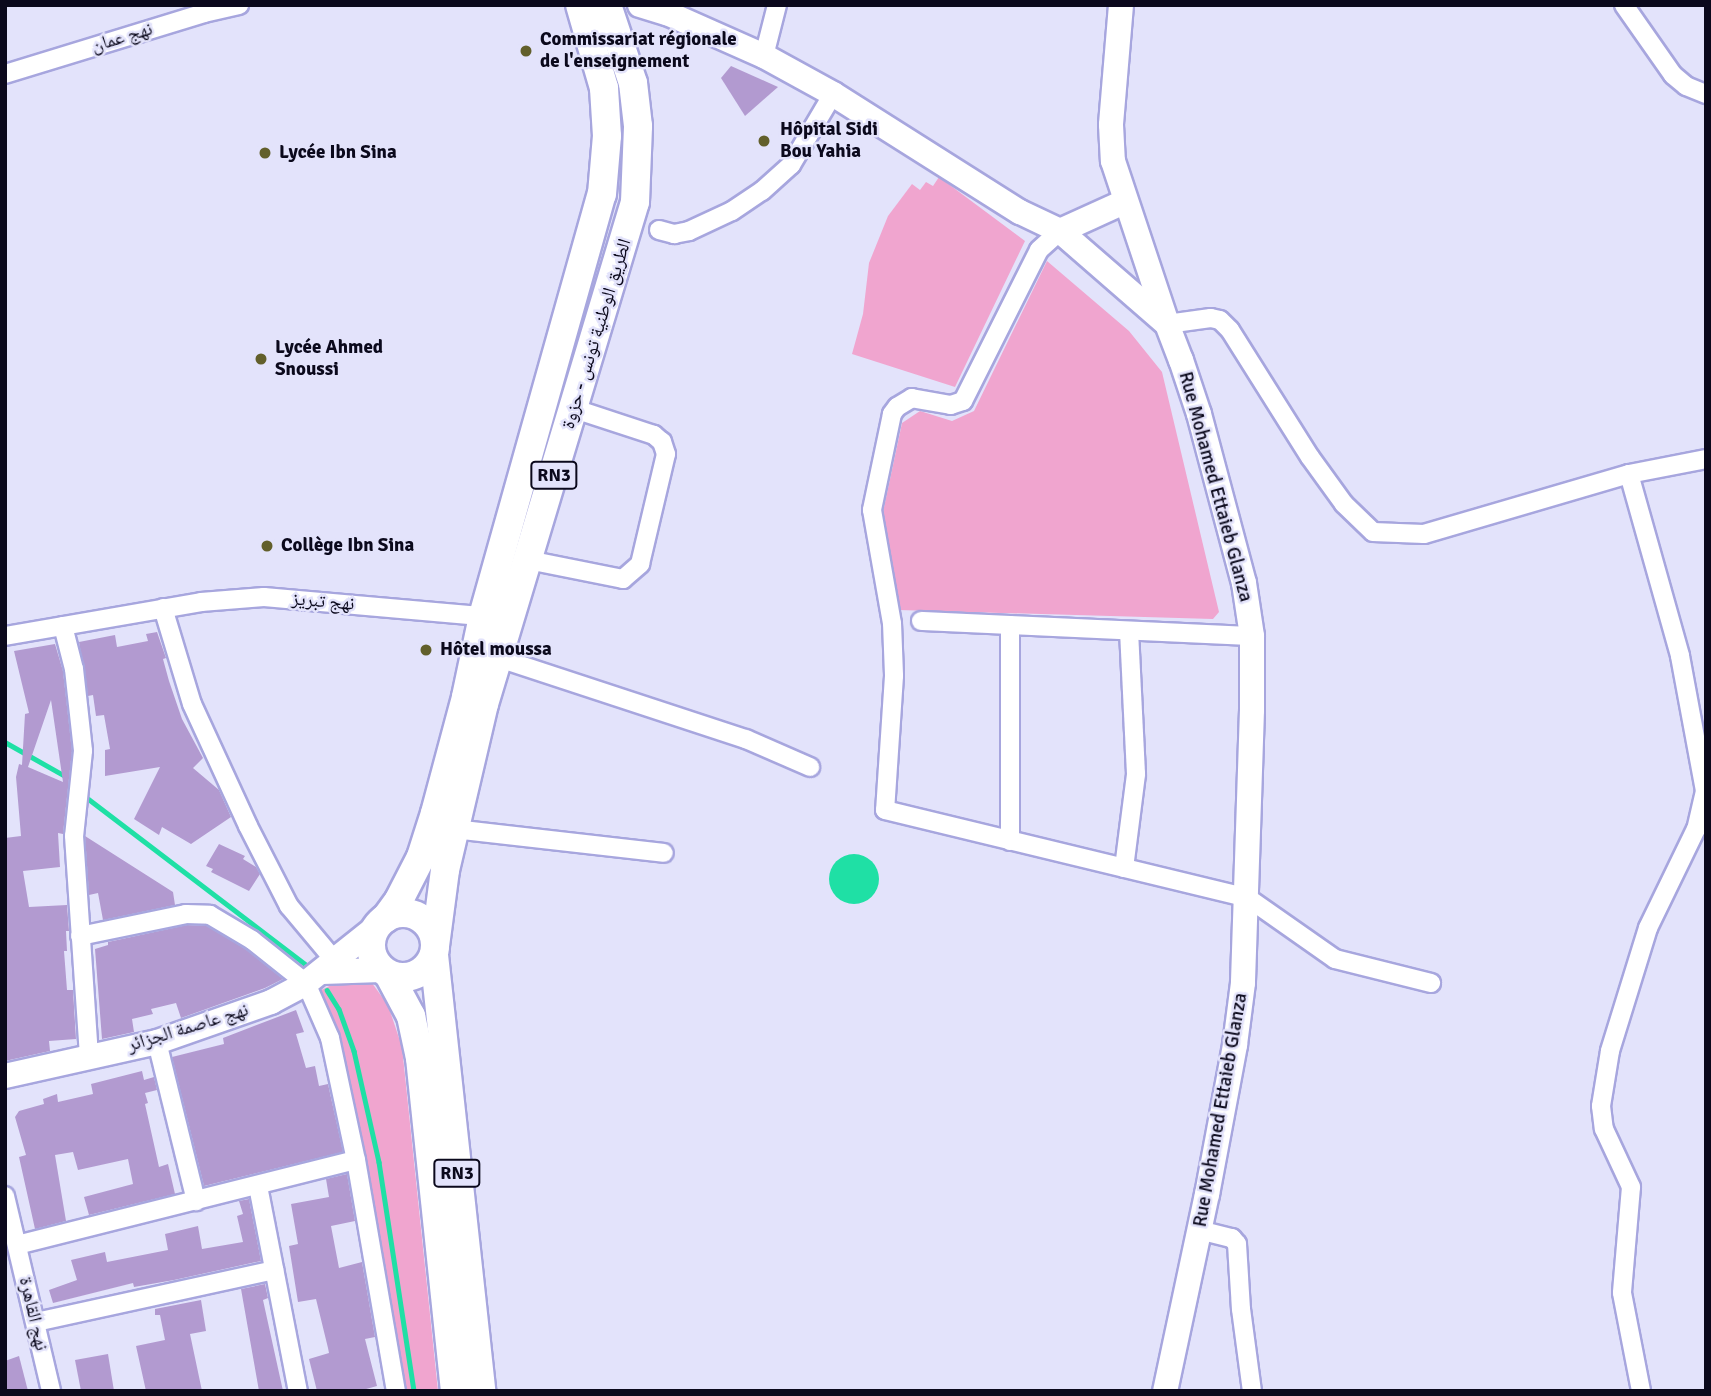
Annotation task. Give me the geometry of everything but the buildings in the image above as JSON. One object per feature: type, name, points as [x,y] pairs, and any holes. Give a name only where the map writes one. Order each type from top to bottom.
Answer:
[{"type":"main road","name":"الطريق الوطنية تونس - حزوة","points":[[455,1391],[450,1232],[435,950],[475,701],[483,617],[602,194],[607,136],[604,88],[580,5]]},
{"type":"main road","name":"الطريق الوطنية تونس - حزوة","points":[[381,923],[399,900],[421,857],[475,701],[499,657],[622,253],[635,202],[638,162],[633,83],[607,5]]},
{"type":"main road","name":"RN3","points":[[385,972],[372,955],[372,937],[381,923],[404,913],[423,920],[434,936],[435,950]]},
{"type":"main road","points":[[385,972],[400,978],[421,972],[435,950]]},
{"type":"main road","name":"الطريق الوطنية تونس - حزوة","points":[[385,972],[411,1016],[481,1391]]},
{"type":"street","name":"نهج عمان","points":[[5,74],[204,13],[239,5]]},
{"type":"street","name":"Rue Mohamed Ettaieb Glanza","points":[[640,5],[667,13],[764,56],[832,94],[1020,212],[1060,231],[1167,324],[1199,414],[1244,583],[1252,636],[1248,898],[1243,983],[1235,1045],[1165,1391]]},
{"type":"street","points":[[764,56],[777,5]]},
{"type":"street","points":[[1121,5],[1111,125],[1113,161],[1124,202],[1167,324],[1211,318],[1220,320],[1230,330],[1310,457],[1344,504],[1373,532],[1424,534],[1629,474],[1706,459]]},
{"type":"street","points":[[1624,5],[1673,75],[1686,86],[1706,94]]},
{"type":"street","points":[[659,230],[674,233],[689,231],[732,211],[762,191],[791,165],[832,94]]},
{"type":"street","points":[[1124,202],[1060,231],[1039,250],[964,401],[951,405],[912,398],[897,407],[892,414],[872,510],[892,623],[894,676],[885,810],[1248,898],[1335,959],[1431,983]]},
{"type":"street","points":[[528,560],[623,579],[640,564],[666,454],[662,442],[654,435],[575,409]]},
{"type":"street","points":[[1629,474],[1680,656],[1705,791],[1696,829],[1647,928],[1626,994],[1602,1098],[1604,1129],[1630,1186],[1622,1293],[1641,1391]]},
{"type":"street","name":"نهج تبريز","points":[[5,636],[163,608],[264,597],[483,617]]},
{"type":"street","points":[[163,608],[192,704],[321,972],[330,1038],[356,1160],[396,1391]]},
{"type":"street","points":[[920,621],[1252,636]]},
{"type":"street","points":[[1010,625],[1010,841]]},
{"type":"street","points":[[63,626],[74,669],[83,751],[74,836],[89,1055]]},
{"type":"street","points":[[1124,868],[1136,774],[1129,631]]},
{"type":"street","points":[[499,657],[746,739],[810,767]]},
{"type":"street","points":[[454,829],[664,853]]},
{"type":"street","points":[[80,936],[186,914],[210,915],[253,940],[321,972],[385,972]]},
{"type":"street","name":"نهج عاصمة الجزائر","points":[[5,1076],[89,1055],[157,1042],[271,1002],[321,972],[381,923]]},
{"type":"street","points":[[157,1042],[196,1201]]},
{"type":"street","points":[[17,1245],[356,1160]]},
{"type":"street","points":[[258,1186],[298,1391]]},
{"type":"street","name":"نهج القاهرة","points":[[5,1196],[51,1391]]},
{"type":"street","points":[[1199,1230],[1232,1238],[1237,1244],[1252,1391]]},
{"type":"street","points":[[36,1322],[274,1270]]},
{"type":"shaded area","points":[[939,177],[1025,241],[955,387],[852,354],[863,314],[869,263],[888,216],[912,184],[920,190],[926,182],[933,186]]},
{"type":"shaded area","points":[[1047,261],[1129,331],[1162,372],[1219,612],[1213,619],[899,610],[883,512],[902,423],[920,411],[952,421],[974,411]]},
{"type":"shaded area","points":[[854,854],[872,861],[879,879],[872,897],[854,904],[836,897],[829,879],[836,861]]},
{"type":"shaded area","points":[[346,978],[369,979],[388,1005],[402,1047],[438,1391],[403,1391],[315,993]]},
{"type":"waterway","points":[[5,742],[65,776]]},
{"type":"waterway","points":[[86,797],[305,964]]},
{"type":"waterway","points":[[327,990],[339,1009],[354,1051],[379,1162],[414,1391]]},
{"type":"place","name":"Commissariat régionale de l'enseignement","points":[[526,51]]},
{"type":"place","name":"Hôpital Sidi Bou Yahia","points":[[764,141]]},
{"type":"place","name":"Lycée Ibn Sina","points":[[265,153]]},
{"type":"place","name":"Lycée Ahmed Snoussi","points":[[261,359]]},
{"type":"place","name":"Collège Ibn Sina","points":[[267,546]]},
{"type":"place","name":"Hôtel moussa","points":[[426,650]]}]
